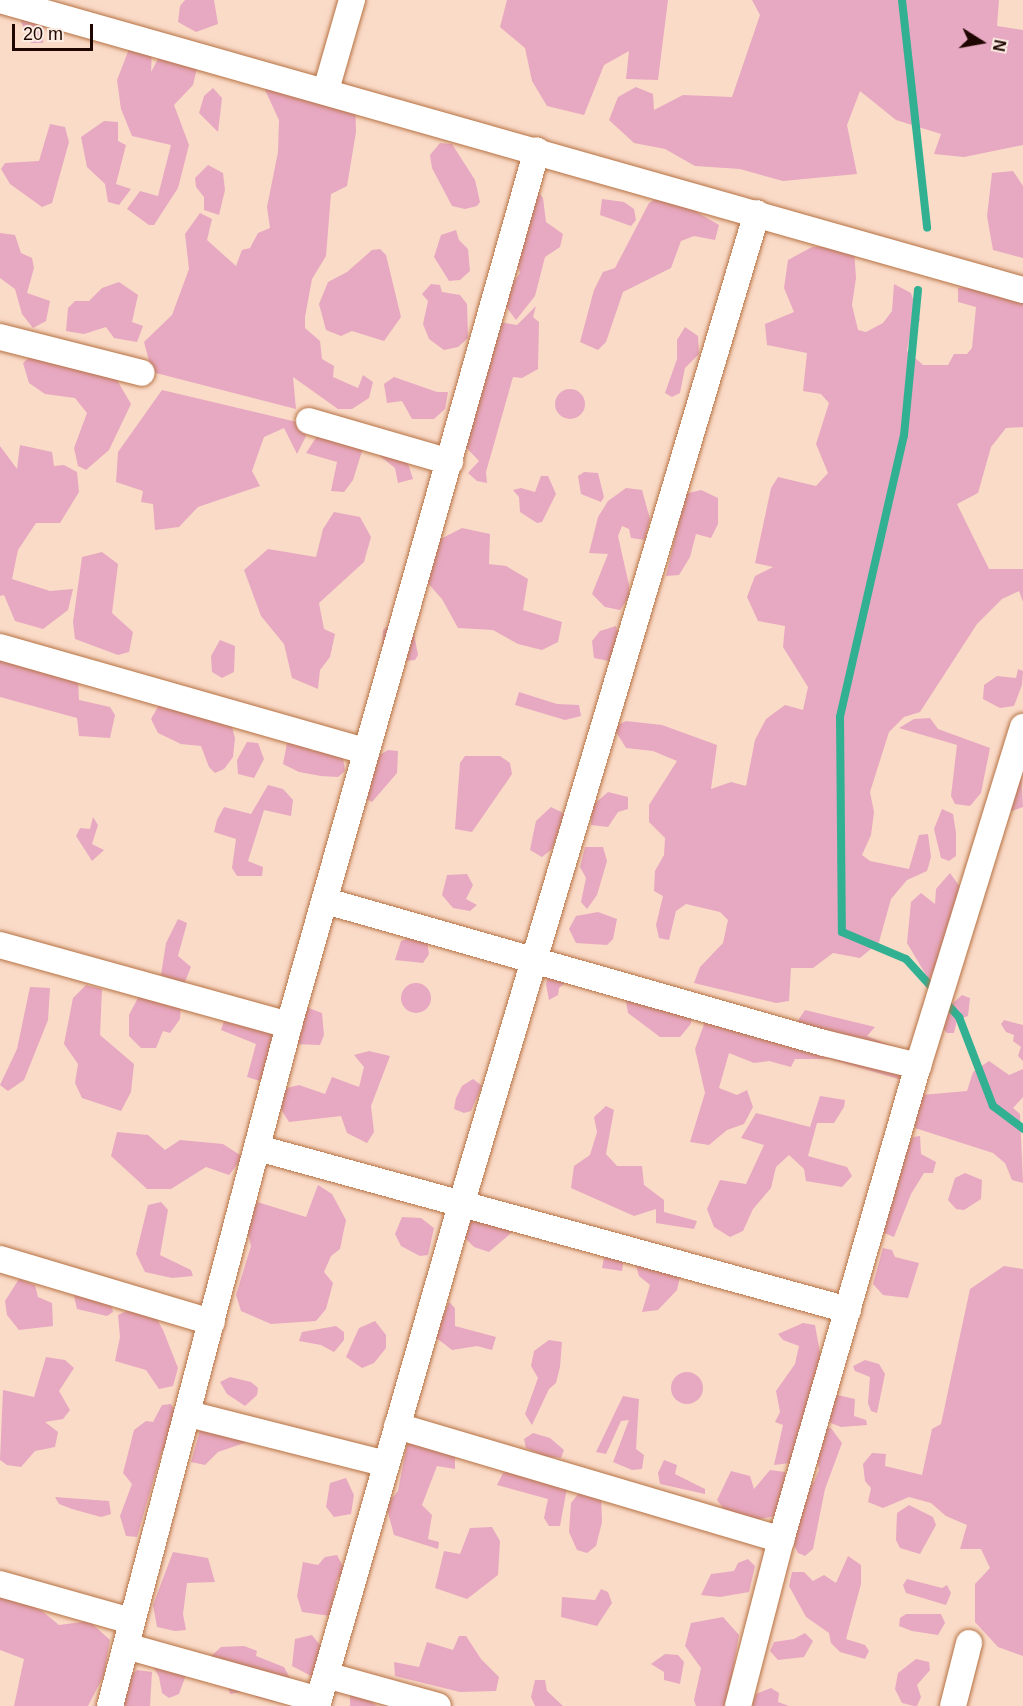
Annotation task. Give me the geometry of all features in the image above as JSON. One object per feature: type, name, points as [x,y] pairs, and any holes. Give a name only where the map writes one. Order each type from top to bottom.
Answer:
[{"type":"street","points":[[0,0],[326,90],[1023,290]]},
{"type":"street","points":[[326,90],[352,0]]},
{"type":"street","points":[[110,1706],[131,1621],[189,1414],[289,1025],[537,150]]},
{"type":"street","points":[[126,1646],[318,1703],[461,1205],[757,213]]},
{"type":"street","points":[[0,337],[142,373]]},
{"type":"street","points":[[309,422],[450,462]]},
{"type":"street","points":[[0,647],[366,750]]},
{"type":"street","points":[[738,1706],[782,1540],[942,983],[1023,727]]},
{"type":"street","points":[[326,901],[534,962],[918,1066]]},
{"type":"street","points":[[0,945],[289,1025]]},
{"type":"street","points":[[258,1148],[848,1310]]},
{"type":"street","points":[[0,1259],[212,1322]]},
{"type":"street","points":[[189,1414],[386,1464]]},
{"type":"street","points":[[397,1426],[782,1540]]},
{"type":"street","points":[[0,1584],[131,1621]]},
{"type":"street","points":[[953,1706],[969,1643]]},
{"type":"street","points":[[326,1675],[438,1706]]},
{"type":"shaded area","points":[[185,0],[214,0],[218,24],[196,32],[178,22],[180,6]]},
{"type":"shaded area","points":[[507,0],[668,0],[658,80],[626,79],[629,51],[604,65],[584,115],[547,106],[532,81],[525,48],[500,27]]},
{"type":"shaded area","points":[[752,0],[999,0],[997,26],[1023,30],[1023,145],[964,157],[934,154],[941,134],[896,120],[860,91],[847,125],[857,174],[783,181],[740,169],[695,166],[665,149],[634,143],[609,120],[618,97],[636,87],[653,94],[654,110],[683,95],[732,97],[760,15]]},
{"type":"shaded area","points":[[28,8],[44,25],[43,43],[31,43],[21,22]]},
{"type":"shaded area","points":[[152,47],[151,72],[164,48],[197,68],[193,85],[174,105],[189,145],[178,188],[154,225],[149,225],[127,209],[140,191],[158,196],[171,145],[132,136],[121,109],[117,80],[129,49]]},
{"type":"shaded area","points":[[272,76],[355,96],[356,132],[347,186],[331,194],[326,256],[312,279],[305,317],[305,328],[320,341],[322,359],[334,366],[333,377],[358,388],[363,375],[373,382],[369,398],[352,409],[338,409],[293,377],[296,409],[152,372],[144,342],[172,315],[189,269],[185,234],[200,213],[212,219],[207,240],[236,266],[242,250],[250,248],[258,233],[270,228],[267,207],[278,152],[279,120],[265,90]]},
{"type":"shaded area","points":[[213,88],[222,98],[218,132],[199,113],[204,96]]},
{"type":"shaded area","points":[[104,121],[118,122],[118,141],[126,145],[116,184],[131,189],[119,205],[108,202],[105,184],[87,167],[81,137]]},
{"type":"shaded area","points":[[50,124],[65,127],[69,142],[52,203],[42,207],[10,184],[1,169],[5,163],[39,161]]},
{"type":"shaded area","points":[[440,143],[452,144],[475,180],[480,202],[477,206],[465,209],[452,206],[432,168],[430,155]]},
{"type":"shaded area","points":[[208,165],[223,173],[225,190],[219,215],[204,210],[204,197],[196,187],[195,178]]},
{"type":"shaded area","points":[[1013,171],[1023,186],[1023,258],[993,250],[987,216],[992,173]]},
{"type":"shaded area","points":[[534,187],[543,198],[546,222],[563,234],[560,247],[545,257],[535,296],[516,320],[501,300],[520,273],[513,251]]},
{"type":"shaded area","points":[[672,190],[695,196],[695,211],[719,225],[715,240],[694,236],[681,241],[671,268],[623,292],[606,342],[598,350],[580,342],[594,290],[603,272],[615,268],[649,203]]},
{"type":"shaded area","points":[[602,199],[624,202],[634,209],[636,220],[631,226],[600,215]]},
{"type":"shaded area","points":[[456,230],[459,240],[468,249],[470,271],[460,280],[449,281],[434,257],[441,235]]},
{"type":"shaded area","points":[[0,233],[15,235],[21,253],[32,258],[34,268],[27,293],[50,301],[46,321],[33,328],[22,314],[15,289],[0,278]]},
{"type":"shaded area","points":[[835,246],[854,249],[856,278],[852,305],[858,330],[866,332],[883,323],[892,311],[894,284],[911,293],[920,320],[910,334],[907,351],[923,365],[948,365],[954,354],[967,354],[972,348],[976,307],[958,302],[958,288],[972,287],[1023,298],[1023,427],[1006,428],[991,447],[978,493],[957,504],[989,569],[1023,569],[1023,602],[1019,591],[1002,599],[977,624],[920,712],[904,717],[889,732],[870,792],[874,812],[871,835],[862,855],[870,861],[909,869],[919,835],[928,834],[931,857],[927,871],[907,880],[891,899],[879,942],[860,958],[833,953],[813,968],[791,968],[789,1001],[776,1003],[694,983],[700,967],[723,943],[728,920],[720,912],[686,904],[676,911],[669,940],[659,938],[656,925],[663,896],[654,891],[655,871],[664,855],[665,838],[649,822],[649,805],[677,761],[653,751],[626,748],[613,727],[626,721],[662,725],[717,745],[711,789],[731,782],[746,786],[755,740],[766,719],[785,705],[803,710],[808,687],[783,647],[785,626],[758,621],[747,597],[755,576],[773,567],[755,563],[771,488],[778,477],[816,486],[828,473],[816,444],[829,403],[821,394],[803,391],[807,353],[767,345],[765,324],[794,312],[784,288],[788,260],[812,247]]},
{"type":"shaded area","points":[[380,249],[386,255],[401,317],[384,341],[352,331],[341,336],[326,330],[319,304],[328,282],[347,272],[372,250]]},
{"type":"shaded area","points":[[119,282],[138,295],[132,322],[143,326],[137,342],[114,338],[106,327],[84,334],[66,331],[68,308],[75,301],[89,301],[102,288]]},
{"type":"shaded area","points":[[431,284],[440,285],[442,292],[460,295],[467,304],[468,338],[458,347],[444,350],[429,339],[423,324],[428,301],[422,294]]},
{"type":"shaded area","points":[[536,306],[533,317],[539,322],[538,369],[522,378],[513,377],[486,472],[487,483],[477,481],[468,473],[479,461],[462,443],[499,322],[517,325]]},
{"type":"shaded area","points":[[685,327],[698,336],[699,354],[685,368],[680,393],[672,397],[665,393],[677,359],[677,340]]},
{"type":"shaded area","points":[[35,352],[117,380],[131,404],[109,450],[86,470],[78,466],[74,448],[87,413],[75,398],[45,394],[29,383],[23,363]]},
{"type":"shaded area","points":[[394,377],[437,392],[448,392],[445,409],[434,419],[412,419],[402,401],[387,403],[384,384]]},
{"type":"shaded area","points":[[570,389],[580,394],[585,404],[580,414],[570,419],[560,414],[555,404],[560,394]]},
{"type":"shaded area","points":[[162,390],[301,423],[306,436],[297,454],[284,428],[264,437],[252,471],[260,486],[198,507],[179,527],[155,530],[153,504],[141,502],[143,491],[116,482],[118,452]]},
{"type":"shaded area","points":[[369,429],[353,480],[344,492],[331,491],[337,462],[306,453],[321,430]]},
{"type":"shaded area","points":[[381,444],[404,451],[413,479],[398,483],[395,468],[380,456]]},
{"type":"shaded area","points":[[20,445],[52,452],[54,466],[64,465],[77,472],[79,492],[60,523],[36,523],[18,550],[12,579],[50,591],[73,589],[68,610],[43,629],[15,621],[4,595],[0,596],[0,446],[17,469]]},
{"type":"shaded area","points":[[584,472],[598,473],[604,497],[601,502],[581,494],[578,476]]},
{"type":"shaded area","points":[[541,476],[548,476],[556,494],[542,522],[537,523],[520,512],[519,497],[513,490],[521,488],[535,492]]},
{"type":"shaded area","points":[[626,488],[642,490],[650,519],[645,540],[631,538],[629,529],[622,526],[618,536],[629,585],[629,597],[620,610],[605,607],[592,594],[608,554],[589,553],[598,517],[608,501]]},
{"type":"shaded area","points":[[701,490],[718,498],[718,524],[711,538],[696,534],[690,557],[679,575],[666,576],[685,494]]},
{"type":"shaded area","points":[[334,512],[360,517],[371,537],[364,562],[319,603],[324,629],[335,634],[330,657],[320,670],[318,689],[292,678],[284,644],[261,616],[244,570],[268,549],[316,557],[323,529]]},
{"type":"shaded area","points":[[462,528],[490,534],[489,564],[506,566],[528,579],[523,610],[562,622],[558,642],[542,650],[518,644],[493,630],[458,628],[442,599],[425,580],[433,543]]},
{"type":"shaded area","points":[[102,552],[118,564],[112,613],[133,632],[129,652],[118,655],[75,639],[73,622],[82,557]]},
{"type":"shaded area","points":[[398,617],[412,624],[418,655],[415,660],[399,662],[382,650],[383,630]]},
{"type":"shaded area","points":[[616,626],[622,646],[618,663],[594,658],[592,641],[600,631]]},
{"type":"shaded area","points":[[220,640],[235,646],[234,672],[222,678],[212,672],[211,656]]},
{"type":"shaded area","points":[[44,646],[65,654],[78,679],[79,700],[110,707],[115,715],[110,738],[79,736],[77,718],[0,697],[0,654],[14,658]]},
{"type":"shaded area","points":[[1018,669],[1023,671],[1022,685],[1014,706],[1000,708],[983,699],[984,685],[997,676],[1016,678]]},
{"type":"shaded area","points":[[519,692],[557,704],[579,705],[581,716],[565,720],[515,705]]},
{"type":"shaded area","points":[[163,698],[230,720],[235,738],[233,757],[224,769],[215,773],[209,767],[201,746],[181,744],[158,733],[151,719]]},
{"type":"shaded area","points":[[930,718],[938,729],[990,748],[981,793],[970,806],[955,804],[951,796],[957,745],[899,728],[914,719]]},
{"type":"shaded area","points":[[288,738],[304,740],[312,751],[326,751],[343,758],[345,771],[338,777],[321,776],[299,772],[283,764]]},
{"type":"shaded area","points":[[247,742],[258,743],[264,759],[254,778],[238,774],[237,760]]},
{"type":"shaded area","points":[[388,750],[398,751],[397,773],[372,802],[363,797],[373,759]]},
{"type":"shaded area","points":[[465,756],[500,756],[510,763],[512,774],[472,832],[455,829],[460,763]]},
{"type":"shaded area","points":[[1021,772],[1023,807],[1012,811],[1004,804]]},
{"type":"shaded area","points":[[268,785],[283,789],[293,800],[291,816],[264,810],[248,861],[263,867],[262,876],[237,876],[232,868],[236,839],[214,832],[217,820],[224,807],[251,814]]},
{"type":"shaded area","points":[[608,792],[628,797],[628,809],[618,812],[608,827],[591,825],[592,806]]},
{"type":"shaded area","points":[[551,807],[565,814],[552,849],[542,857],[530,850],[536,821]]},
{"type":"shaded area","points":[[942,809],[953,814],[956,833],[956,856],[949,861],[941,858],[934,829]]},
{"type":"shaded area","points":[[93,817],[98,825],[92,844],[104,850],[92,861],[76,836],[80,828],[90,829]]},
{"type":"shaded area","points":[[585,847],[603,847],[607,861],[597,895],[587,909],[581,902],[586,878],[580,867]]},
{"type":"shaded area","points":[[950,873],[960,887],[945,948],[929,980],[907,943],[911,902],[921,893],[935,904],[936,889]]},
{"type":"shaded area","points":[[467,874],[473,885],[466,899],[477,905],[470,911],[453,908],[442,895],[447,875]]},
{"type":"shaded area","points":[[598,912],[617,919],[613,939],[607,945],[576,943],[569,929],[576,916]]},
{"type":"shaded area","points":[[178,919],[187,923],[178,956],[191,967],[184,984],[161,975],[166,943]]},
{"type":"shaded area","points":[[412,937],[427,942],[429,954],[423,963],[395,960],[401,941]]},
{"type":"shaded area","points":[[551,966],[571,978],[559,988],[558,995],[549,1000],[546,984]]},
{"type":"shaded area","points":[[416,983],[427,987],[431,998],[427,1009],[416,1013],[405,1009],[401,998],[405,987]]},
{"type":"shaded area","points":[[86,985],[102,989],[100,1035],[134,1064],[131,1092],[121,1111],[82,1098],[75,1083],[78,1064],[64,1044],[73,998]]},
{"type":"shaded area","points":[[30,987],[50,988],[48,1020],[24,1080],[8,1091],[0,1085],[17,1049]]},
{"type":"shaded area","points":[[624,989],[697,1005],[690,1025],[680,1037],[660,1037],[628,1013]]},
{"type":"shaded area","points":[[142,990],[181,1002],[180,1019],[170,1033],[163,1031],[156,1048],[141,1048],[129,1036],[129,1015]]},
{"type":"shaded area","points":[[962,995],[970,998],[968,1016],[957,1020],[954,1033],[947,1033],[940,1025],[944,1011]]},
{"type":"shaded area","points":[[306,1007],[322,1013],[324,1035],[320,1045],[293,1044]]},
{"type":"shaded area","points":[[805,1010],[875,1027],[867,1036],[902,1050],[902,1080],[830,1059],[795,1059],[791,1067],[769,1061],[754,1063],[729,1053],[719,1088],[737,1095],[747,1090],[753,1107],[744,1124],[727,1130],[709,1145],[690,1142],[705,1093],[695,1049],[707,1016],[795,1025]]},
{"type":"shaded area","points":[[226,1015],[267,1024],[272,1034],[269,1062],[260,1081],[247,1077],[256,1044],[221,1030]]},
{"type":"shaded area","points":[[1004,1020],[1023,1025],[1023,1061],[1018,1056],[1021,1047],[1013,1041],[1014,1035],[1006,1032],[1001,1024]]},
{"type":"shaded area","points":[[369,1051],[390,1056],[371,1106],[374,1132],[367,1143],[347,1133],[341,1116],[289,1122],[277,1103],[283,1089],[299,1085],[325,1094],[332,1077],[359,1087],[364,1067],[354,1055]]},
{"type":"shaded area","points":[[989,1061],[1009,1075],[1023,1069],[1023,1097],[1013,1108],[1020,1114],[1023,1183],[1012,1180],[1005,1163],[993,1153],[915,1128],[915,1110],[921,1095],[967,1091],[973,1072]]},
{"type":"shaded area","points":[[473,1079],[482,1086],[471,1111],[464,1113],[454,1109],[462,1086]]},
{"type":"shaded area","points":[[820,1096],[845,1100],[844,1107],[834,1123],[817,1123],[808,1156],[847,1167],[852,1176],[842,1187],[806,1181],[804,1169],[789,1155],[776,1167],[771,1188],[753,1209],[743,1231],[730,1237],[714,1227],[707,1209],[720,1180],[746,1184],[764,1145],[741,1138],[756,1113],[810,1127]]},
{"type":"shaded area","points":[[606,1106],[614,1110],[606,1154],[617,1166],[642,1166],[644,1185],[664,1200],[664,1212],[697,1221],[694,1229],[656,1223],[656,1209],[634,1216],[571,1188],[574,1166],[590,1155],[597,1132],[594,1117]]},
{"type":"shaded area","points":[[117,1132],[148,1135],[165,1150],[180,1140],[223,1144],[243,1157],[229,1175],[206,1167],[171,1189],[147,1189],[111,1156]]},
{"type":"shaded area","points":[[920,1136],[921,1154],[936,1162],[933,1173],[924,1173],[911,1194],[894,1237],[882,1232],[899,1164],[913,1137]]},
{"type":"shaded area","points":[[965,1173],[982,1180],[981,1199],[964,1210],[956,1209],[948,1200],[955,1178]]},
{"type":"shaded area","points":[[318,1185],[332,1194],[346,1220],[340,1249],[331,1256],[324,1272],[333,1283],[326,1309],[316,1321],[271,1324],[241,1311],[236,1295],[251,1246],[246,1226],[251,1200],[306,1217]]},
{"type":"shaded area","points":[[161,1202],[168,1210],[160,1255],[191,1270],[193,1276],[172,1278],[145,1272],[136,1254],[148,1205]]},
{"type":"shaded area","points":[[402,1217],[421,1218],[434,1228],[428,1255],[420,1256],[401,1246],[395,1234]]},
{"type":"shaded area","points":[[470,1217],[626,1245],[622,1271],[602,1268],[605,1253],[518,1227],[489,1252],[474,1247],[462,1235]]},
{"type":"shaded area","points":[[883,1248],[892,1250],[895,1257],[919,1263],[908,1298],[883,1295],[873,1284]]},
{"type":"shaded area","points":[[632,1251],[682,1268],[677,1290],[658,1310],[642,1312],[650,1285],[639,1276]]},
{"type":"shaded area","points":[[1004,1266],[1023,1269],[1023,1656],[998,1647],[975,1622],[975,1584],[990,1568],[981,1549],[960,1549],[967,1525],[946,1516],[931,1503],[909,1497],[883,1508],[868,1502],[871,1488],[865,1481],[863,1464],[872,1453],[886,1454],[885,1466],[922,1475],[932,1429],[941,1424],[970,1289]]},
{"type":"shaded area","points":[[19,1279],[35,1285],[38,1297],[52,1303],[53,1326],[19,1330],[7,1315],[5,1301]]},
{"type":"shaded area","points":[[73,1292],[109,1295],[113,1312],[107,1316],[77,1309]]},
{"type":"shaded area","points":[[449,1302],[455,1308],[455,1326],[496,1337],[492,1350],[477,1346],[452,1350],[434,1336]]},
{"type":"shaded area","points":[[137,1306],[153,1312],[163,1330],[178,1368],[173,1386],[159,1389],[146,1370],[115,1361],[120,1337],[118,1315]]},
{"type":"shaded area","points":[[375,1321],[386,1335],[386,1348],[374,1363],[362,1368],[346,1357],[359,1328]]},
{"type":"shaded area","points":[[803,1323],[815,1325],[821,1358],[790,1463],[774,1465],[783,1425],[775,1422],[780,1412],[776,1391],[795,1364],[799,1346],[783,1340],[778,1334]]},
{"type":"shaded area","points":[[336,1326],[344,1332],[344,1340],[334,1352],[321,1345],[299,1341],[302,1332]]},
{"type":"shaded area","points":[[549,1340],[562,1342],[560,1367],[556,1383],[549,1389],[532,1425],[525,1414],[538,1378],[531,1366],[534,1351]]},
{"type":"shaded area","points":[[46,1357],[65,1360],[74,1368],[59,1391],[70,1410],[63,1419],[45,1422],[58,1432],[55,1447],[35,1451],[21,1467],[7,1465],[0,1460],[3,1390],[34,1397]]},
{"type":"shaded area","points":[[865,1360],[879,1364],[885,1374],[877,1413],[871,1411],[868,1403],[870,1377],[855,1371],[853,1366]]},
{"type":"shaded area","points":[[687,1372],[698,1377],[703,1388],[698,1399],[687,1404],[676,1399],[671,1388],[676,1377]]},
{"type":"shaded area","points":[[230,1377],[251,1382],[258,1388],[257,1395],[245,1406],[227,1394],[220,1382]]},
{"type":"shaded area","points":[[837,1395],[855,1399],[854,1416],[866,1420],[867,1425],[841,1427],[831,1423],[826,1416]]},
{"type":"shaded area","points":[[623,1396],[639,1399],[636,1449],[644,1455],[642,1469],[632,1470],[613,1462],[629,1420],[621,1421],[606,1454],[596,1452]]},
{"type":"shaded area","points":[[171,1404],[176,1412],[177,1433],[162,1451],[137,1537],[126,1536],[120,1516],[132,1484],[123,1473],[134,1430],[146,1421],[153,1422],[162,1405]]},
{"type":"shaded area","points":[[201,1427],[250,1441],[218,1452],[205,1465],[191,1462]]},
{"type":"shaded area","points":[[822,1428],[831,1428],[842,1443],[825,1489],[813,1549],[805,1556],[798,1553],[791,1539],[806,1487],[814,1482],[819,1470],[817,1458],[822,1448],[816,1439]]},
{"type":"shaded area","points":[[533,1433],[550,1438],[564,1450],[561,1458],[544,1456],[526,1448],[524,1439]]},
{"type":"shaded area","points":[[407,1444],[437,1444],[455,1454],[455,1469],[437,1466],[422,1505],[432,1515],[428,1539],[439,1542],[438,1549],[394,1535],[386,1505],[398,1491]]},
{"type":"shaded area","points":[[664,1460],[677,1465],[675,1474],[705,1489],[705,1494],[660,1484],[658,1473]]},
{"type":"shaded area","points":[[521,1469],[567,1488],[560,1526],[549,1526],[544,1518],[548,1499],[497,1485],[503,1473]]},
{"type":"shaded area","points":[[770,1470],[785,1472],[786,1495],[777,1516],[747,1521],[724,1509],[717,1500],[731,1471],[750,1476],[754,1489]]},
{"type":"shaded area","points":[[346,1478],[354,1495],[351,1514],[334,1517],[326,1507],[330,1483]]},
{"type":"shaded area","points":[[582,1489],[601,1495],[602,1522],[596,1546],[587,1553],[577,1550],[569,1532],[571,1503]]},
{"type":"shaded area","points":[[55,1497],[109,1501],[111,1514],[101,1517],[72,1509],[59,1504]]},
{"type":"shaded area","points":[[909,1505],[933,1517],[936,1525],[920,1554],[900,1548],[896,1540],[897,1513]]},
{"type":"shaded area","points":[[492,1527],[500,1541],[498,1575],[467,1599],[435,1588],[444,1551],[460,1554],[470,1528]]},
{"type":"shaded area","points":[[173,1552],[208,1558],[215,1582],[187,1583],[183,1614],[186,1630],[175,1631],[157,1627],[153,1605]]},
{"type":"shaded area","points":[[337,1555],[345,1570],[337,1580],[330,1616],[302,1612],[297,1596],[303,1562],[318,1565],[325,1557]]},
{"type":"shaded area","points":[[848,1556],[861,1565],[861,1584],[846,1639],[865,1645],[869,1651],[865,1659],[840,1652],[831,1643],[829,1633],[806,1617],[789,1586],[792,1572],[804,1572],[813,1581],[824,1575],[836,1583]]},
{"type":"shaded area","points":[[748,1559],[755,1566],[749,1592],[720,1597],[701,1595],[711,1574],[734,1571],[738,1563]]},
{"type":"shaded area","points":[[907,1579],[942,1588],[947,1585],[951,1593],[946,1605],[906,1593],[903,1585]]},
{"type":"shaded area","points":[[601,1589],[608,1592],[612,1603],[597,1626],[561,1617],[562,1597],[595,1600]]},
{"type":"shaded area","points":[[0,1590],[42,1611],[59,1625],[89,1621],[110,1640],[104,1675],[88,1706],[14,1706],[24,1659],[0,1650]]},
{"type":"shaded area","points":[[906,1614],[941,1614],[945,1623],[938,1635],[912,1631],[899,1626],[900,1618]]},
{"type":"shaded area","points":[[723,1617],[739,1635],[727,1706],[696,1706],[694,1700],[701,1668],[685,1646],[691,1623]]},
{"type":"shaded area","points":[[805,1633],[813,1641],[804,1657],[778,1660],[770,1651],[774,1642],[794,1639]]},
{"type":"shaded area","points":[[312,1635],[323,1649],[315,1678],[292,1666],[295,1639]]},
{"type":"shaded area","points":[[459,1636],[466,1636],[481,1659],[499,1677],[496,1691],[460,1692],[395,1676],[394,1662],[419,1667],[427,1642],[453,1650]]},
{"type":"shaded area","points":[[244,1646],[257,1651],[256,1656],[284,1667],[291,1680],[289,1691],[275,1702],[256,1697],[246,1686],[241,1692],[230,1694],[227,1682],[207,1660],[221,1647]]},
{"type":"shaded area","points":[[665,1654],[678,1655],[684,1662],[680,1684],[664,1680],[664,1672],[651,1664]]},
{"type":"shaded area","points":[[148,1657],[192,1658],[179,1694],[169,1698],[162,1693],[159,1677]]},
{"type":"shaded area","points":[[916,1659],[929,1662],[930,1670],[917,1685],[921,1697],[917,1706],[914,1706],[902,1703],[895,1689],[898,1673]]},
{"type":"shaded area","points":[[137,1670],[152,1672],[150,1706],[109,1706],[113,1690]]},
{"type":"shaded area","points":[[535,1680],[545,1680],[547,1691],[563,1706],[535,1706],[531,1697]]},
{"type":"shaded area","points":[[771,1688],[779,1693],[778,1702],[789,1706],[752,1706],[756,1694]]},
{"type":"shaded area","points":[[350,1695],[364,1695],[377,1706],[350,1706]]},
{"type":"waterway","points":[[902,0],[927,228]]},
{"type":"waterway","points":[[918,290],[904,435],[840,717],[842,932],[906,959],[959,1017],[993,1106],[1023,1129]]}]
